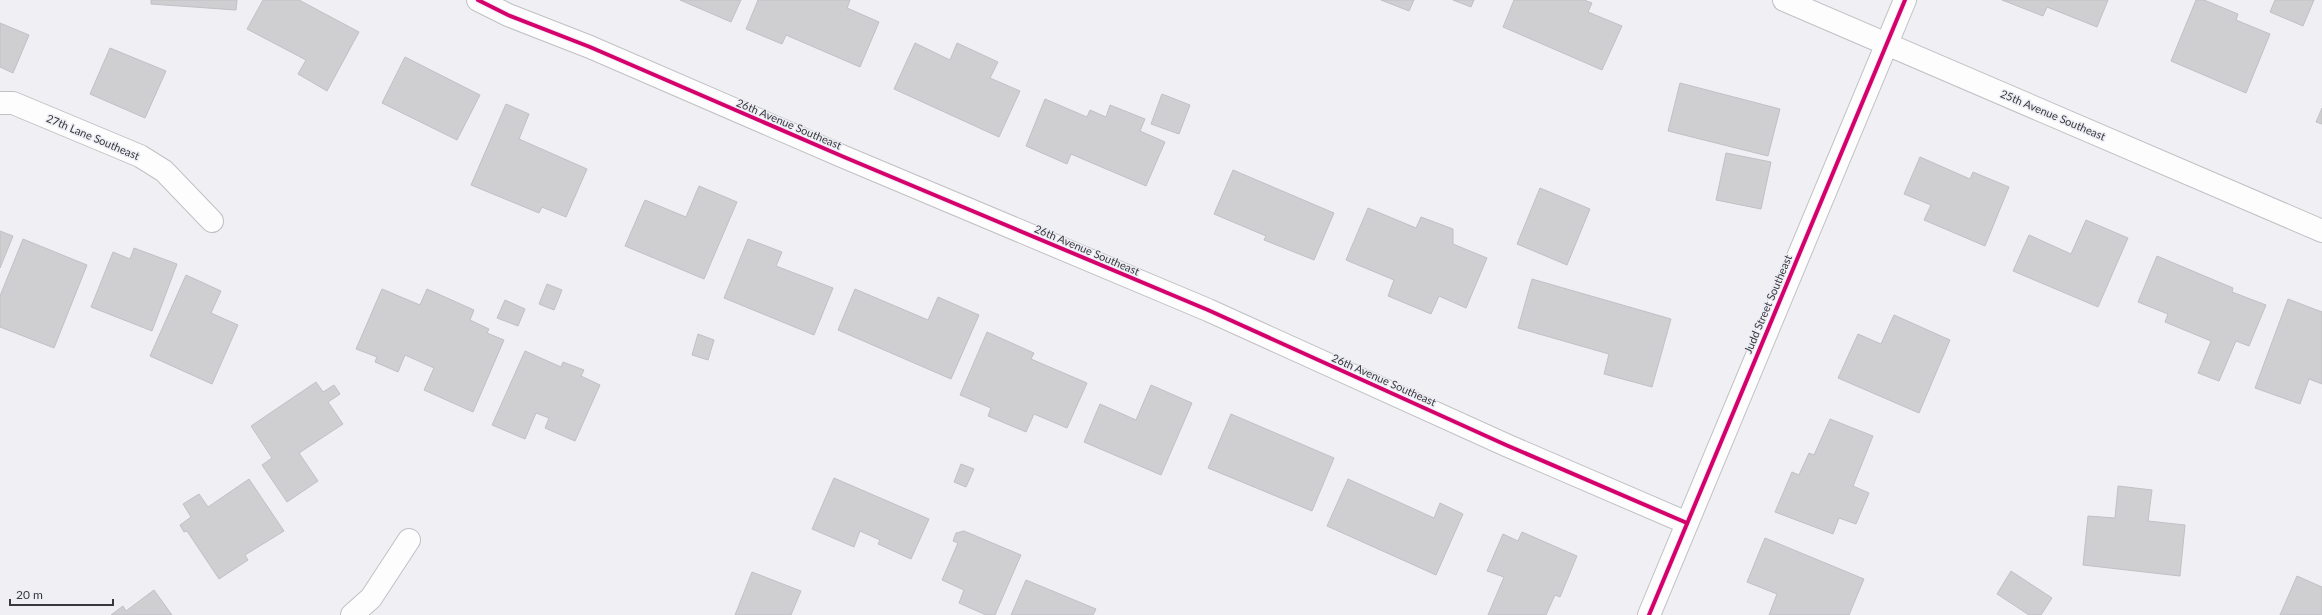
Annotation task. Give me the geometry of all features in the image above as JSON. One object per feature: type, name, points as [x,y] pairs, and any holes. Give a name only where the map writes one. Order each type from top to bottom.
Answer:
[{"type":"street","name":"26th Avenue Southeast","points":[[478,0],[508,15],[590,47],[844,157],[1208,310],[1506,445],[1687,523]]},
{"type":"street","name":"25th Avenue Southeast","points":[[1784,0],[2322,231]]},
{"type":"street","name":"Judd Street Southeast","points":[[1649,615],[1905,0]]},
{"type":"street","name":"27th Lane Southeast","points":[[0,103],[13,103],[140,156],[164,171],[212,221]]},
{"type":"street","points":[[352,615],[371,598],[409,540]]},
{"type":"building","points":[[151,0],[237,0],[236,10],[151,4]]},
{"type":"building","points":[[263,0],[299,0],[359,32],[327,91],[298,74],[306,60],[247,29]]},
{"type":"building","points":[[680,0],[741,0],[731,22]]},
{"type":"building","points":[[758,0],[850,0],[847,8],[879,22],[860,67],[786,35],[782,44],[746,29]]},
{"type":"building","points":[[1381,0],[1414,0],[1409,11]]},
{"type":"building","points":[[1453,0],[1474,0],[1471,7]]},
{"type":"building","points":[[1514,0],[1584,0],[1592,3],[1588,12],[1622,26],[1602,70],[1503,27]]},
{"type":"building","points":[[2002,0],[2108,0],[2097,27],[2047,7],[2043,16]]},
{"type":"building","points":[[2196,0],[2204,0],[2238,14],[2236,20],[2270,34],[2246,93],[2171,61]]},
{"type":"building","points":[[2275,0],[2314,0],[2303,26],[2270,12]]},
{"type":"building","points":[[0,23],[29,35],[13,73],[0,67]]},
{"type":"building","points":[[915,43],[950,60],[957,43],[998,62],[990,78],[1020,91],[999,137],[894,89]]},
{"type":"building","points":[[110,48],[166,71],[145,118],[90,94]]},
{"type":"building","points":[[405,57],[480,95],[457,140],[382,103]]},
{"type":"building","points":[[1680,83],[1780,109],[1768,156],[1668,131]]},
{"type":"building","points":[[1162,94],[1190,105],[1179,134],[1151,124]]},
{"type":"building","points":[[1045,99],[1087,117],[1090,110],[1106,117],[1110,105],[1145,119],[1140,131],[1165,142],[1146,186],[1071,154],[1067,164],[1026,146]]},
{"type":"building","points":[[506,104],[529,114],[519,139],[587,169],[566,217],[542,207],[539,213],[471,185]]},
{"type":"building","points":[[2322,108],[2322,124],[2316,122]]},
{"type":"building","points":[[1726,153],[1771,162],[1761,209],[1716,200]]},
{"type":"building","points":[[1920,157],[1970,179],[1973,172],[2009,187],[1985,246],[1924,220],[1931,205],[1904,194]]},
{"type":"building","points":[[1233,170],[1334,213],[1314,260],[1264,240],[1266,236],[1214,214]]},
{"type":"building","points":[[699,186],[737,202],[704,279],[625,246],[645,200],[686,217]]},
{"type":"building","points":[[1540,188],[1590,209],[1567,265],[1517,244]]},
{"type":"building","points":[[1368,208],[1416,228],[1421,217],[1453,229],[1453,244],[1487,258],[1466,308],[1439,296],[1431,314],[1388,296],[1394,280],[1346,260]]},
{"type":"building","points":[[2086,220],[2128,238],[2098,307],[2013,271],[2029,235],[2071,254]]},
{"type":"building","points":[[0,231],[13,236],[0,268]]},
{"type":"building","points":[[23,239],[87,265],[54,348],[0,327],[0,296]]},
{"type":"building","points":[[748,239],[782,252],[776,266],[833,288],[814,335],[724,298]]},
{"type":"building","points":[[134,248],[177,264],[152,331],[91,307],[113,252],[130,259]]},
{"type":"building","points":[[2157,256],[2233,288],[2232,292],[2266,305],[2249,346],[2236,341],[2219,381],[2198,373],[2211,341],[2165,322],[2168,314],[2138,302]]},
{"type":"building","points":[[186,275],[221,291],[211,313],[238,325],[212,384],[150,356]]},
{"type":"building","points":[[1532,279],[1671,319],[1652,387],[1604,374],[1609,354],[1518,328]]},
{"type":"building","points":[[547,284],[562,290],[554,310],[539,304]]},
{"type":"building","points":[[382,289],[420,305],[427,289],[474,310],[470,320],[489,329],[487,333],[504,340],[473,412],[424,390],[434,368],[405,355],[398,372],[375,362],[377,357],[356,349]]},
{"type":"building","points":[[855,289],[928,320],[938,297],[979,315],[951,379],[838,330]]},
{"type":"building","points":[[2288,299],[2322,312],[2322,384],[2309,379],[2300,404],[2255,388]]},
{"type":"building","points":[[505,300],[525,309],[518,326],[497,318]]},
{"type":"building","points":[[1894,315],[1950,340],[1919,413],[1838,378],[1858,334],[1881,344]]},
{"type":"building","points":[[987,332],[1034,353],[1031,359],[1087,383],[1067,428],[1034,414],[1026,432],[988,416],[991,408],[960,395]]},
{"type":"building","points":[[698,334],[714,340],[708,360],[692,355]]},
{"type":"building","points":[[525,351],[561,367],[563,362],[584,370],[581,376],[600,385],[575,441],[545,428],[549,418],[536,413],[525,439],[492,425]]},
{"type":"building","points":[[316,382],[323,392],[334,385],[340,394],[328,402],[343,424],[299,453],[318,481],[287,502],[262,465],[272,458],[251,426]]},
{"type":"building","points":[[1151,385],[1192,403],[1161,475],[1084,442],[1100,404],[1136,420]]},
{"type":"building","points":[[1231,414],[1334,458],[1312,511],[1208,468]]},
{"type":"building","points":[[1830,419],[1873,436],[1853,486],[1869,493],[1856,524],[1839,518],[1833,534],[1775,512],[1792,472],[1799,475],[1809,453],[1814,455]]},
{"type":"building","points":[[961,464],[974,469],[966,487],[954,482]]},
{"type":"building","points":[[834,478],[929,519],[911,559],[878,544],[880,540],[860,531],[854,547],[812,529]]},
{"type":"building","points":[[249,479],[284,531],[245,555],[248,560],[219,579],[187,531],[184,532],[180,525],[191,517],[183,504],[199,494],[208,507]]},
{"type":"building","points":[[1348,479],[1434,518],[1440,503],[1463,514],[1436,575],[1327,526]]},
{"type":"building","points":[[2118,486],[2152,490],[2148,521],[2185,525],[2180,576],[2083,565],[2088,516],[2115,518]]},
{"type":"building","points":[[964,531],[1021,555],[995,615],[986,615],[959,603],[964,590],[942,580],[958,543],[953,541],[956,533]]},
{"type":"building","points":[[1522,532],[1577,556],[1560,597],[1555,595],[1546,615],[1488,615],[1504,577],[1487,571],[1503,534],[1518,541]]},
{"type":"building","points":[[1765,538],[1864,579],[1849,615],[1769,615],[1777,594],[1747,582]]},
{"type":"building","points":[[2011,571],[2052,598],[2041,615],[2029,615],[1997,594]]},
{"type":"building","points":[[752,572],[801,591],[791,615],[735,615]]},
{"type":"building","points":[[2297,576],[2322,587],[2322,615],[2280,615]]},
{"type":"building","points":[[1026,580],[1096,609],[1093,615],[1011,615]]},
{"type":"building","points":[[154,590],[172,615],[111,615],[123,606],[126,611]]},
{"type":"cycle path","points":[[478,0],[508,15],[590,47],[844,157],[1208,310],[1506,445],[1687,523]]},
{"type":"cycle path","points":[[1649,615],[1905,0]]}]
